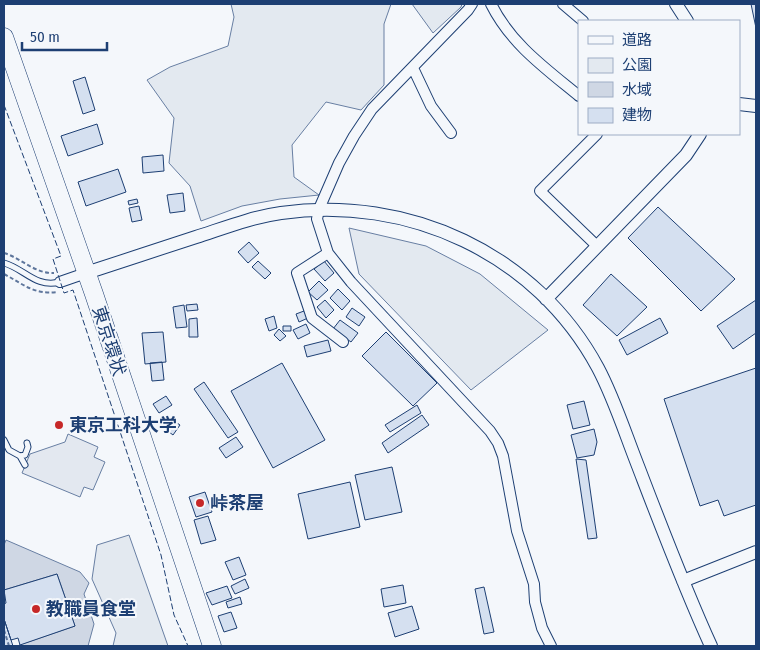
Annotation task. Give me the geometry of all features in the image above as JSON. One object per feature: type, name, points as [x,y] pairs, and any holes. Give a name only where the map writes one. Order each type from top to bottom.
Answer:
[{"type":"highway","name":"東京環状","points":[[4,37],[212,646]]},
{"type":"street","points":[[472,4],[372,109],[339,163],[319,209],[317,219],[328,253],[352,282],[490,431],[498,443],[503,456],[517,531],[534,584],[534,602],[542,628],[551,646]]},
{"type":"street","points":[[490,4],[499,20],[524,51],[578,95]]},
{"type":"street","points":[[563,4],[582,20]]},
{"type":"street","points":[[676,4],[684,20]]},
{"type":"street","points":[[413,68],[431,106],[451,133]]},
{"type":"street","points":[[740,104],[756,106]]},
{"type":"street","points":[[596,135],[540,191],[597,246]]},
{"type":"street","points":[[546,299],[686,155],[699,135]]},
{"type":"street","points":[[59,277],[86,273],[246,220],[319,209],[391,215],[451,234],[486,252],[505,264],[546,299],[576,334],[598,369],[711,646]]},
{"type":"street","points":[[328,253],[297,273],[312,318],[343,342]]},
{"type":"street","points":[[683,581],[756,552]]},
{"type":"lane","points":[[4,263],[42,283],[59,277]]},
{"type":"lane","points":[[4,440],[10,450],[20,456],[25,466]]},
{"type":"lane","points":[[20,456],[25,455],[28,447],[27,443]]},
{"type":"path","points":[[4,253],[13,255],[39,271],[59,277]]},
{"type":"path","points":[[4,630],[9,646]]},
{"type":"green space","points":[[231,4],[391,4],[384,24],[384,85],[361,110],[326,102],[292,145],[294,177],[319,195],[280,199],[242,206],[201,221],[190,186],[169,163],[174,118],[147,80],[170,67],[228,46],[234,17]]},
{"type":"green space","points":[[412,4],[462,4],[433,33]]},
{"type":"green space","points":[[349,228],[426,246],[480,274],[548,330],[471,390],[359,274]]},
{"type":"green space","points":[[129,535],[168,646],[113,646],[116,633],[92,579],[97,545]]},
{"type":"shaded area","points":[[68,434],[98,447],[94,457],[105,462],[93,490],[84,487],[80,497],[22,473],[30,454],[65,442]]},
{"type":"water","points":[[6,540],[80,572],[89,583],[84,594],[94,624],[88,646],[19,646],[75,626],[57,574],[4,590],[4,545]]},
{"type":"building","points":[[751,4],[756,4],[756,28]]},
{"type":"building","points":[[85,77],[95,110],[83,114],[73,81]]},
{"type":"building","points":[[97,124],[103,144],[68,156],[61,136]]},
{"type":"building","points":[[163,155],[164,171],[143,173],[142,157]]},
{"type":"building","points":[[118,169],[126,192],[86,206],[78,182]]},
{"type":"building","points":[[183,193],[185,211],[170,213],[167,195]]},
{"type":"building","points":[[137,199],[138,203],[129,205],[128,201]]},
{"type":"building","points":[[139,206],[142,220],[132,222],[129,208]]},
{"type":"building","points":[[658,207],[735,279],[701,311],[628,238]]},
{"type":"building","points":[[249,242],[259,253],[248,263],[238,252]]},
{"type":"building","points":[[258,261],[271,273],[265,279],[252,267]]},
{"type":"building","points":[[324,261],[334,273],[325,281],[314,269]]},
{"type":"building","points":[[611,274],[647,307],[617,336],[583,305]]},
{"type":"building","points":[[319,281],[328,290],[317,300],[308,292]]},
{"type":"building","points":[[338,289],[350,301],[342,310],[330,298]]},
{"type":"building","points":[[325,300],[334,310],[326,318],[317,307]]},
{"type":"building","points":[[756,300],[756,333],[733,349],[717,326]]},
{"type":"building","points":[[197,304],[198,310],[187,311],[186,305]]},
{"type":"building","points":[[184,305],[187,327],[176,328],[173,307]]},
{"type":"building","points":[[352,308],[365,317],[359,326],[346,317]]},
{"type":"building","points":[[304,311],[308,318],[299,322],[296,314]]},
{"type":"building","points":[[274,316],[277,328],[269,331],[265,319]]},
{"type":"building","points":[[197,318],[198,337],[189,337],[189,319]]},
{"type":"building","points":[[660,318],[668,333],[627,355],[619,340]]},
{"type":"building","points":[[340,320],[358,333],[351,342],[333,329]]},
{"type":"building","points":[[306,324],[310,333],[298,339],[293,330]]},
{"type":"building","points":[[283,326],[291,326],[291,331],[283,331]]},
{"type":"building","points":[[279,329],[286,336],[280,341],[274,335]]},
{"type":"building","points":[[163,332],[166,362],[145,364],[142,333]]},
{"type":"building","points":[[386,332],[437,383],[413,406],[362,356]]},
{"type":"building","points":[[328,340],[331,351],[307,357],[304,346]]},
{"type":"building","points":[[162,362],[164,380],[152,381],[150,363]]},
{"type":"building","points":[[282,363],[325,440],[273,468],[231,391]]},
{"type":"building","points":[[756,368],[756,505],[724,516],[718,500],[700,506],[664,399]]},
{"type":"building","points":[[204,382],[238,432],[228,438],[194,389]]},
{"type":"building","points":[[166,396],[172,405],[159,413],[153,404]]},
{"type":"building","points":[[584,401],[590,425],[573,429],[567,405]]},
{"type":"building","points":[[417,405],[421,413],[390,432],[385,425]]},
{"type":"building","points":[[422,415],[429,425],[388,453],[382,443]]},
{"type":"building","points":[[167,416],[180,425],[173,435],[160,425]]},
{"type":"building","points":[[594,429],[597,442],[594,455],[577,458],[571,435]]},
{"type":"building","points":[[236,437],[243,447],[226,458],[219,448]]},
{"type":"building","points":[[576,459],[586,460],[597,538],[588,539]]},
{"type":"building","points":[[392,467],[402,512],[365,520],[355,475]]},
{"type":"building","points":[[350,482],[360,527],[308,539],[298,494]]},
{"type":"building","points":[[205,492],[212,512],[196,517],[189,497]]},
{"type":"building","points":[[208,516],[216,540],[201,544],[194,520]]},
{"type":"building","points":[[239,557],[246,575],[233,580],[225,562]]},
{"type":"building","points":[[57,574],[75,626],[20,645],[18,638],[11,640],[4,619],[4,604],[6,603],[4,590]]},
{"type":"building","points":[[245,579],[249,588],[235,594],[231,586]]},
{"type":"building","points":[[403,585],[406,603],[384,607],[381,589]]},
{"type":"building","points":[[227,586],[232,598],[212,605],[206,593]]},
{"type":"building","points":[[484,587],[494,632],[484,634],[475,589]]},
{"type":"building","points":[[240,597],[242,604],[228,608],[226,602]]},
{"type":"building","points":[[412,606],[419,629],[395,637],[388,613]]},
{"type":"building","points":[[231,612],[237,628],[224,632],[218,616]]},
{"type":"building","points":[[4,619],[13,646],[4,646]]},
{"type":"fence","points":[[4,105],[61,256],[53,259],[64,293],[73,290],[161,555],[174,615],[188,646]]},
{"type":"place","name":"東京工科大学","points":[[59,425]]},
{"type":"place","name":"峠茶屋","points":[[200,503]]},
{"type":"place","name":"教職員食堂","points":[[36,609]]}]
